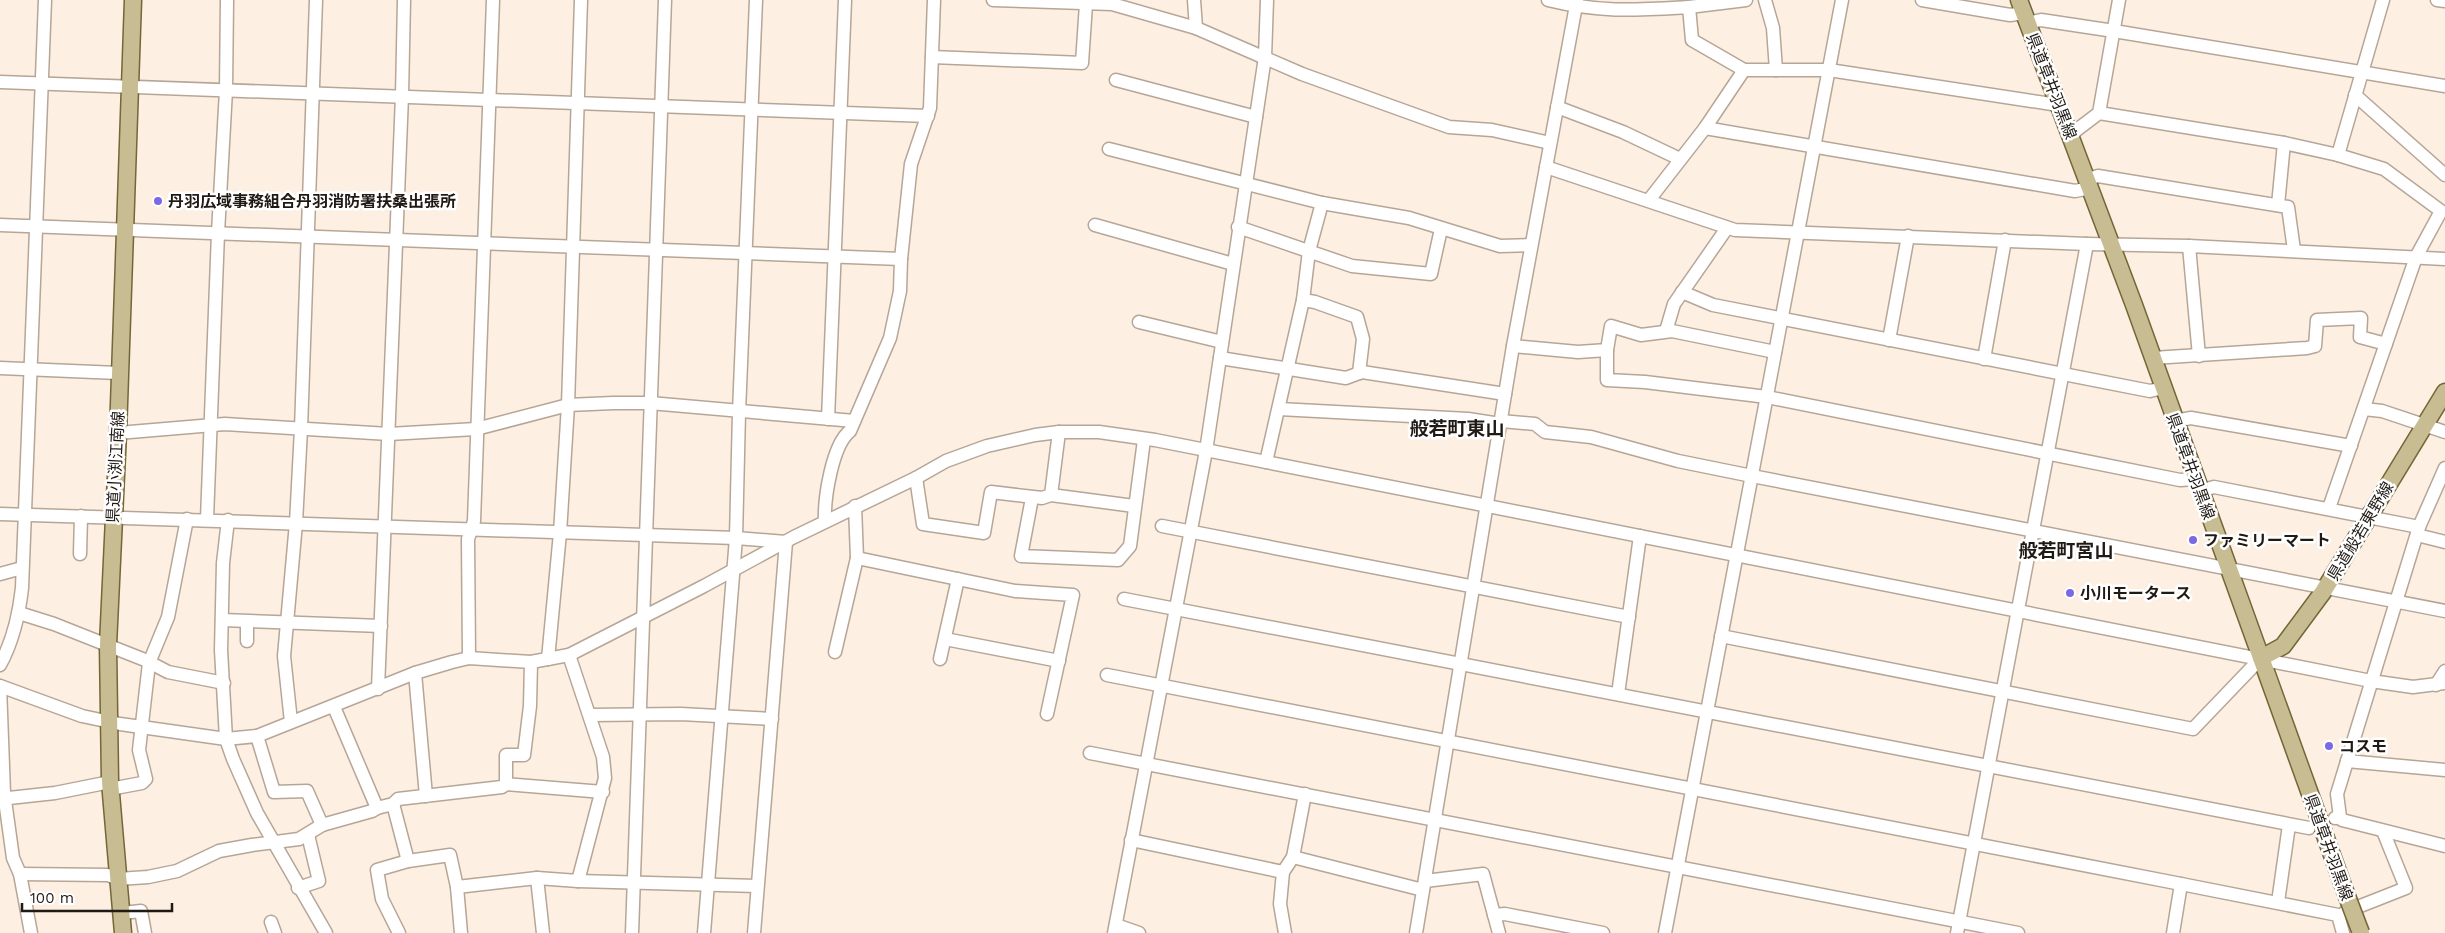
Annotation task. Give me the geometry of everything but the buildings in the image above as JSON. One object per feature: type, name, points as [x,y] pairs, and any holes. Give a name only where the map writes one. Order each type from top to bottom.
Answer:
[{"type":"main road","name":"県道小渕江南線","points":[[124,933],[110,785],[108,645],[112,517],[118,433],[118,373],[132,0]]},
{"type":"main road","name":"県道草井羽黒線","points":[[2023,12],[2089,183],[2361,933]]},
{"type":"main road","name":"県道般若東野線","points":[[2261,658],[2283,646],[2325,588],[2445,392]]},
{"type":"street","points":[[0,665],[8,650],[19,613],[45,0]]},
{"type":"street","points":[[206,519],[226,90],[227,0]]},
{"type":"street","points":[[291,722],[284,656],[289,624],[301,429],[316,0]]},
{"type":"street","points":[[378,689],[402,96],[404,0]]},
{"type":"street","points":[[469,658],[468,539],[474,521],[493,0]]},
{"type":"street","points":[[548,659],[560,533],[568,406],[581,0]]},
{"type":"street","points":[[632,933],[644,535],[665,0]]},
{"type":"street","points":[[704,933],[736,538],[739,412],[756,0]]},
{"type":"street","points":[[828,419],[845,0]]},
{"type":"street","points":[[825,521],[827,484],[835,459],[854,421],[890,338],[900,291],[901,259],[911,164],[928,116],[934,0]]},
{"type":"street","points":[[992,0],[1112,4],[1196,28],[1265,56],[1302,74],[1449,127],[1492,130],[1550,143]]},
{"type":"street","points":[[1194,0],[1196,28]]},
{"type":"street","points":[[1139,933],[1115,929],[1206,452],[1238,227],[1265,56],[1267,0]]},
{"type":"street","points":[[1548,0],[1618,11],[1688,7],[1746,0]]},
{"type":"street","points":[[1765,0],[1772,28],[1776,70]]},
{"type":"street","points":[[1665,933],[1842,0]]},
{"type":"street","points":[[1922,0],[2010,15],[2023,12],[2041,20],[2445,86]]},
{"type":"street","points":[[2070,135],[2099,113],[2119,0]]},
{"type":"street","points":[[2338,155],[2383,0]]},
{"type":"street","points":[[2437,0],[2445,1]]},
{"type":"street","points":[[1416,933],[1513,346],[1576,3]]},
{"type":"street","points":[[932,56],[1082,63],[1086,4]]},
{"type":"street","points":[[1688,7],[1692,40],[1744,70],[1829,70],[2058,105]]},
{"type":"street","points":[[1649,200],[1705,128],[1744,70]]},
{"type":"street","points":[[1116,80],[1256,117]]},
{"type":"street","points":[[0,82],[402,96],[489,101],[578,102],[695,109],[751,108],[928,116]]},
{"type":"street","points":[[2355,94],[2445,175]]},
{"type":"street","points":[[1557,107],[1623,132],[1680,159]]},
{"type":"street","points":[[2099,113],[2284,143],[2338,155],[2384,169],[2443,207],[2416,257],[2328,508]]},
{"type":"street","points":[[1705,128],[2075,191],[2098,176],[2288,207],[2294,250]]},
{"type":"street","points":[[2278,205],[2284,143]]},
{"type":"street","points":[[1109,149],[1322,203],[1400,216],[1500,246],[1531,245]]},
{"type":"street","points":[[1546,167],[1649,200],[1727,228],[1798,233],[2294,250],[2445,259]]},
{"type":"street","points":[[1266,462],[1303,300],[1309,251],[1322,203]]},
{"type":"street","points":[[0,225],[124,228],[901,259]]},
{"type":"street","points":[[1095,225],[1233,264]]},
{"type":"street","points":[[1238,227],[1352,266],[1431,274],[1441,228]]},
{"type":"street","points":[[1666,331],[1674,304],[1727,228]]},
{"type":"street","points":[[1889,340],[1908,236]]},
{"type":"street","points":[[1984,359],[2005,240]]},
{"type":"street","points":[[1958,927],[2087,244]]},
{"type":"street","points":[[2188,246],[2199,356]]},
{"type":"street","points":[[1682,292],[1713,305],[2150,391],[2163,388]]},
{"type":"street","points":[[1303,300],[1316,302],[1357,317],[1362,338],[1359,373]]},
{"type":"street","points":[[2153,358],[2315,346],[2317,320],[2361,318],[2360,337],[2386,344]]},
{"type":"street","points":[[1139,322],[1222,342]]},
{"type":"street","points":[[1775,352],[1666,331],[1641,335],[1611,326],[1607,350],[1607,380],[1645,382],[1767,397],[2198,485],[2328,508],[2418,531],[2445,542]]},
{"type":"street","points":[[1513,346],[1578,352],[1607,350]]},
{"type":"street","points":[[1220,358],[1288,367],[1346,378],[1359,373],[1505,394]]},
{"type":"street","points":[[0,368],[118,373]]},
{"type":"street","points":[[118,433],[211,424],[389,434],[476,429],[568,406],[650,403],[854,421]]},
{"type":"street","points":[[1279,409],[1535,424],[1545,432],[1591,437],[1678,461],[2445,611]]},
{"type":"street","points":[[2364,409],[2382,411],[2445,432]]},
{"type":"street","points":[[2174,421],[2192,418],[2351,446]]},
{"type":"street","points":[[1052,496],[1059,432]]},
{"type":"street","points":[[31,933],[20,874],[14,858],[2,792],[0,686],[82,716],[108,722],[226,739],[257,736],[415,673],[469,658],[531,662],[569,655],[825,521],[916,478],[946,461],[986,446],[1035,435],[1059,432],[1108,433],[1144,440],[1155,440],[1206,452],[1266,462],[2019,610],[2371,681],[2412,687],[2441,684],[2445,671]]},
{"type":"street","points":[[1032,498],[1021,556],[1118,560],[1130,546],[1144,440]]},
{"type":"street","points":[[2445,468],[2418,531],[2337,794],[2338,818],[2342,820],[2445,846]]},
{"type":"street","points":[[916,478],[923,524],[984,533],[991,492],[1032,498],[1052,496],[1134,506]]},
{"type":"street","points":[[835,652],[857,558],[855,506]]},
{"type":"street","points":[[0,514],[296,522],[385,527],[736,538],[786,542]]},
{"type":"street","points":[[80,554],[81,516]]},
{"type":"street","points":[[2,792],[10,798],[110,785],[142,783],[146,779],[139,750],[140,727],[149,663],[168,617],[187,519]]},
{"type":"street","points":[[228,520],[223,564],[221,650],[226,739],[232,760],[273,841],[298,888],[326,933]]},
{"type":"street","points":[[1162,526],[1628,617]]},
{"type":"street","points":[[1618,694],[1640,536]]},
{"type":"street","points":[[754,933],[786,542]]},
{"type":"street","points":[[857,558],[1016,591],[1073,595],[1047,714]]},
{"type":"street","points":[[0,574],[22,568]]},
{"type":"street","points":[[940,659],[958,579]]},
{"type":"street","points":[[1124,598],[1177,610],[1707,710],[2309,828]]},
{"type":"street","points":[[19,613],[108,645],[168,672],[224,683]]},
{"type":"street","points":[[222,620],[381,626]]},
{"type":"street","points":[[247,622],[247,641]]},
{"type":"street","points":[[1722,636],[2193,728],[2261,658]]},
{"type":"street","points":[[944,638],[1059,661]]},
{"type":"street","points":[[569,655],[603,757],[605,778],[603,792],[578,881]]},
{"type":"street","points":[[506,784],[506,755],[528,756],[531,662]]},
{"type":"street","points":[[415,673],[426,796]]},
{"type":"street","points":[[1107,674],[2338,915],[2406,888],[2383,831]]},
{"type":"street","points":[[334,706],[377,808]]},
{"type":"street","points":[[590,715],[639,714],[772,719]]},
{"type":"street","points":[[257,736],[274,792],[307,791],[322,825]]},
{"type":"street","points":[[1090,753],[1678,866],[1958,927],[2018,933]]},
{"type":"street","points":[[2347,761],[2445,770]]},
{"type":"street","points":[[20,874],[108,875],[118,879],[178,871],[219,852],[273,841],[286,842],[308,835],[322,825],[393,804],[398,799],[502,787],[506,784],[603,792]]},
{"type":"street","points":[[1285,933],[1280,904],[1283,872],[1293,857],[1305,794]]},
{"type":"street","points":[[393,804],[408,861]]},
{"type":"street","points":[[2278,902],[2289,825]]},
{"type":"street","points":[[298,888],[319,881],[308,835]]},
{"type":"street","points":[[1131,840],[1283,872]]},
{"type":"street","points":[[399,933],[382,899],[377,870],[408,861],[450,854],[457,887],[462,933]]},
{"type":"street","points":[[1293,857],[1424,886],[1483,874],[1499,933]]},
{"type":"street","points":[[0,861],[14,858]]},
{"type":"street","points":[[457,887],[537,878],[578,881],[708,883],[757,886]]},
{"type":"street","points":[[537,878],[543,933]]},
{"type":"street","points":[[2173,933],[2181,884]]},
{"type":"street","points":[[122,913],[141,911],[145,933]]},
{"type":"street","points":[[1494,915],[1505,914],[1603,933]]},
{"type":"street","points":[[2338,915],[2343,933]]},
{"type":"place","name":"丹羽広域事務組合丹羽消防署扶桑出張所","points":[[158,201]]},
{"type":"place","name":"ファミリーマート","points":[[2193,540]]},
{"type":"place","name":"小川モータース","points":[[2070,593]]},
{"type":"place","name":"コスモ","points":[[2329,746]]},
{"type":"district","name":"般若町東山","points":[[1457,428]]},
{"type":"district","name":"般若町宮山","points":[[2066,550]]}]
